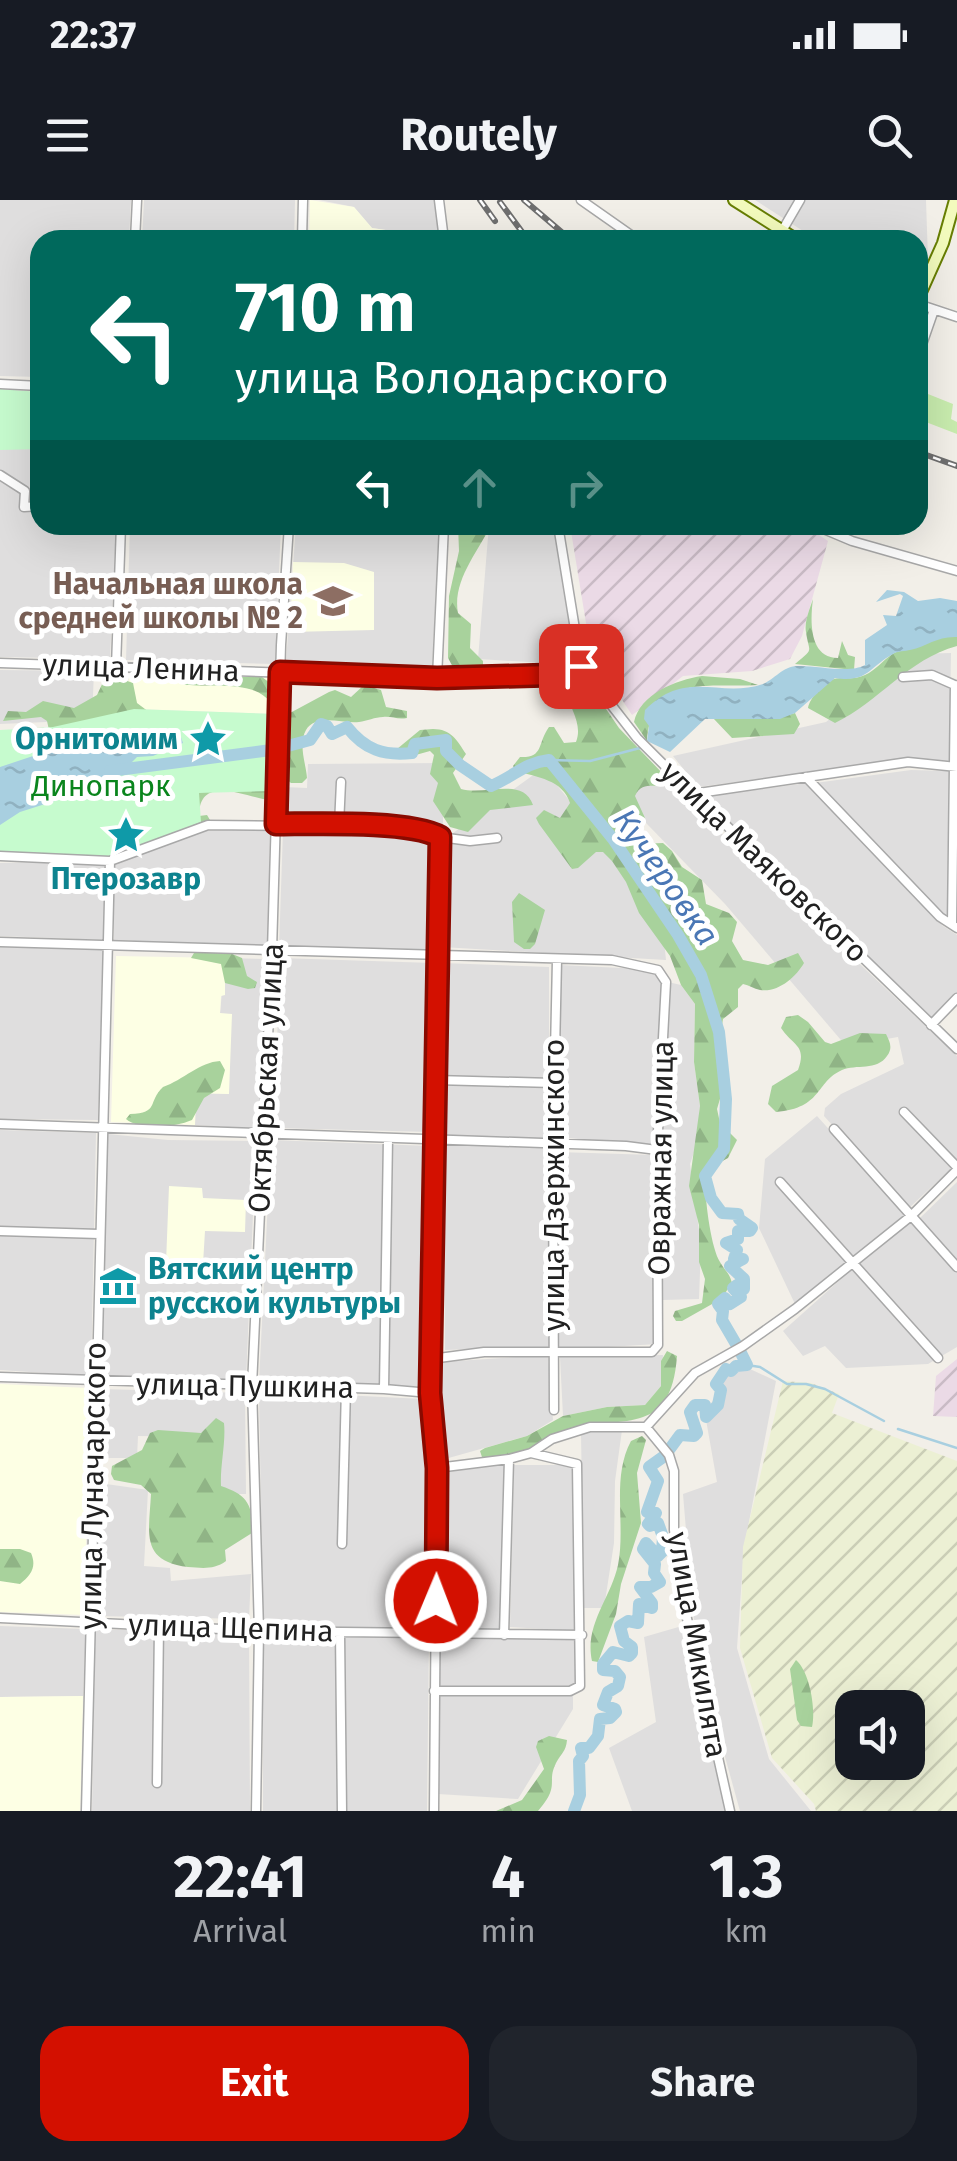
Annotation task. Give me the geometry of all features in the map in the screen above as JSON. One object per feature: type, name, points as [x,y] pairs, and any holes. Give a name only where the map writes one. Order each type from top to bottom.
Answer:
[{"type":"street","points":[[136,230],[137,200]]},
{"type":"street","points":[[302,230],[303,200]]},
{"type":"street","points":[[439,200],[443,230]]},
{"type":"street","points":[[581,200],[624,230]]},
{"type":"street","points":[[734,200],[780,230]]},
{"type":"street","points":[[783,230],[800,200]]},
{"type":"street","points":[[928,278],[955,200]]},
{"type":"street","points":[[943,243],[957,242]]},
{"type":"street","points":[[928,307],[957,317]]},
{"type":"street","points":[[928,327],[934,310]]},
{"type":"street","points":[[0,384],[30,386]]},
{"type":"street","points":[[0,475],[25,491],[24,507],[30,507]]},
{"type":"street","points":[[116,667],[121,535]]},
{"type":"street","name":"Октябрьская улица","points":[[256,1811],[259,1632],[252,1386],[288,535]]},
{"type":"street","points":[[437,678],[444,535]]},
{"type":"street","points":[[560,535],[581,666]]},
{"type":"street","points":[[838,535],[957,572]]},
{"type":"street","name":"улица Ленина","points":[[0,663],[437,678],[551,675],[581,666]]},
{"type":"street","name":"улица Маяковского","points":[[581,666],[637,738],[957,1049]]},
{"type":"street","points":[[903,677],[926,674],[956,685],[955,926]]},
{"type":"street","points":[[692,794],[908,762],[955,767]]},
{"type":"street","points":[[806,777],[940,917],[955,926]]},
{"type":"street","points":[[339,826],[341,782]]},
{"type":"street","points":[[0,856],[110,862],[208,825],[339,826],[430,831],[440,837],[470,841],[497,838]]},
{"type":"street","points":[[434,1811],[437,1468],[430,1393],[440,837]]},
{"type":"street","name":"улица Луначарского","points":[[86,1811],[110,862]]},
{"type":"street","points":[[0,942],[557,960]]},
{"type":"street","name":"Овражная улица","points":[[552,1354],[652,1352],[658,1345],[656,1150],[666,982],[653,967],[612,960],[557,960]]},
{"type":"street","name":"улица Дзержинского","points":[[554,1410],[552,1143],[557,960]]},
{"type":"street","points":[[931,1025],[957,998]]},
{"type":"street","points":[[435,1080],[553,1083]]},
{"type":"street","points":[[437,1468],[509,1459],[590,1427],[646,1427],[694,1373],[743,1346],[795,1310],[910,1216],[957,1169],[904,1112]]},
{"type":"street","points":[[0,1124],[656,1150]]},
{"type":"street","points":[[834,1129],[957,1267]]},
{"type":"street","points":[[384,1389],[388,1138]]},
{"type":"street","points":[[780,1182],[938,1358]]},
{"type":"street","points":[[0,1232],[99,1234]]},
{"type":"street","points":[[432,1359],[484,1352],[552,1354]]},
{"type":"street","name":"улица Пушкина","points":[[0,1377],[430,1393]]},
{"type":"street","points":[[342,1544],[346,1388]]},
{"type":"street","name":"улица Микилята","points":[[646,1427],[672,1462],[674,1530],[686,1614],[730,1811]]},
{"type":"street","points":[[434,1691],[570,1692],[580,1686],[578,1464],[531,1452]]},
{"type":"street","points":[[504,1635],[509,1459]]},
{"type":"street","name":"улица Щепина","points":[[0,1618],[259,1632],[582,1635]]},
{"type":"street","points":[[157,1783],[159,1626]]},
{"type":"street","points":[[340,1633],[342,1811]]},
{"type":"shaded area","points":[[0,200],[131,200],[130,230],[30,230],[30,377],[0,376]]},
{"type":"shaded area","points":[[144,200],[295,200],[294,230],[142,230]]},
{"type":"shaded area","points":[[310,200],[354,207],[372,228],[386,230],[309,230]]},
{"type":"shaded area","points":[[319,200],[434,200],[438,230],[372,228],[354,207]]},
{"type":"shaded area","points":[[755,200],[926,200],[927,230],[802,230]]},
{"type":"shaded area","points":[[0,391],[30,392],[30,535],[116,535],[110,659],[0,657]]},
{"type":"shaded area","points":[[130,535],[281,535],[275,664],[126,660]]},
{"type":"shaded area","points":[[295,535],[439,535],[432,669],[286,662]]},
{"type":"shaded area","points":[[488,535],[555,535],[576,665],[478,659]]},
{"type":"shaded area","points":[[572,535],[819,535],[828,541],[802,636],[790,659],[752,671],[683,676],[632,715],[597,662],[586,623]]},
{"type":"shaded area","name":"Начальная школа средней школы № 2","points":[[293,562],[344,563],[374,572],[374,630],[290,632]]},
{"type":"shaded area","points":[[951,653],[949,762],[909,759],[698,787],[673,756],[826,722],[912,654]]},
{"type":"shaded area","points":[[0,670],[94,671],[92,720],[0,724]]},
{"type":"shaded area","points":[[129,676],[276,678],[275,714],[134,709],[127,706]]},
{"type":"shaded area","points":[[644,760],[957,1056],[957,1163],[908,1209],[824,1116],[825,1108],[841,1094],[904,1064],[898,1037],[846,1046],[725,904],[609,785]]},
{"type":"shaded area","points":[[443,763],[443,827],[281,820],[284,787],[307,788],[308,764]]},
{"type":"shaded area","points":[[543,768],[609,849],[663,931],[666,960],[442,947],[442,841]]},
{"type":"shaded area","points":[[911,770],[949,771],[947,918],[815,783]]},
{"type":"shaded area","points":[[807,783],[943,926],[957,935],[957,995],[933,1022],[704,797]]},
{"type":"shaded area","points":[[270,829],[268,947],[114,940],[114,863],[202,831]]},
{"type":"shaded area","points":[[283,830],[437,837],[434,951],[279,948]]},
{"type":"shaded area","points":[[0,863],[107,864],[104,940],[0,936]]},
{"type":"shaded area","points":[[0,947],[104,950],[98,1120],[0,1119]]},
{"type":"shaded area","points":[[116,956],[225,958],[225,995],[221,996],[220,1013],[232,1014],[229,1094],[196,1093],[195,1125],[111,1122]]},
{"type":"shaded area","points":[[225,958],[267,959],[259,1129],[195,1125],[196,1093],[228,1094],[231,1014],[220,1014]]},
{"type":"shaded area","points":[[280,958],[433,963],[431,1132],[274,1128]]},
{"type":"shaded area","points":[[443,963],[549,967],[549,1138],[441,1138]]},
{"type":"shaded area","points":[[560,965],[663,970],[654,1147],[559,1137]]},
{"type":"shaded area","points":[[668,982],[681,985],[695,1004],[694,1062],[700,1106],[697,1144],[690,1164],[701,1245],[699,1299],[663,1300],[660,1153]]},
{"type":"shaded area","points":[[817,1116],[907,1216],[795,1304],[759,1228],[765,1159]]},
{"type":"shaded area","points":[[0,1130],[96,1133],[91,1376],[0,1370]]},
{"type":"shaded area","points":[[108,1134],[168,1140],[256,1141],[246,1382],[99,1377]]},
{"type":"shaded area","points":[[271,1140],[430,1146],[426,1387],[259,1382]]},
{"type":"shaded area","points":[[444,1145],[548,1147],[549,1351],[445,1350]]},
{"type":"shaded area","points":[[557,1152],[655,1155],[657,1344],[559,1350]]},
{"type":"shaded area","points":[[957,1182],[957,1260],[919,1219]]},
{"type":"shaded area","points":[[169,1186],[202,1188],[203,1198],[246,1200],[245,1232],[205,1231],[203,1264],[166,1263]]},
{"type":"shaded area","points":[[908,1219],[957,1271],[957,1347],[928,1364],[846,1368],[825,1346],[803,1356],[783,1331]]},
{"type":"shaded area","points":[[548,1355],[553,1420],[527,1436],[445,1459],[441,1362]]},
{"type":"shaded area","points":[[663,1355],[661,1386],[645,1405],[607,1407],[563,1416],[560,1357]]},
{"type":"shaded area","points":[[957,1359],[957,1417],[933,1416],[936,1376]]},
{"type":"shaded area","points":[[735,1362],[776,1381],[744,1548],[737,1648],[769,1759],[811,1811],[740,1811],[714,1717],[693,1614],[683,1494],[717,1482],[705,1414]]},
{"type":"shaded area","points":[[783,1381],[811,1383],[839,1394],[832,1413],[957,1461],[957,1811],[816,1811],[772,1758],[740,1648],[743,1547]]},
{"type":"shaded area","points":[[0,1384],[88,1388],[85,1615],[0,1612]]},
{"type":"shaded area","points":[[101,1389],[245,1393],[246,1494],[215,1494],[212,1437],[138,1436],[137,1458],[99,1458]]},
{"type":"shaded area","points":[[259,1391],[424,1399],[424,1629],[263,1627]]},
{"type":"shaded area","points":[[622,1430],[615,1481],[614,1543],[604,1608],[584,1608],[581,1434]]},
{"type":"shaded area","points":[[504,1465],[501,1633],[443,1626],[443,1472]]},
{"type":"shaded area","points":[[514,1465],[575,1465],[577,1631],[510,1627]]},
{"type":"shaded area","points":[[99,1483],[148,1490],[144,1566],[170,1568],[171,1581],[251,1574],[249,1619],[95,1616]]},
{"type":"shaded area","points":[[0,1626],[86,1629],[83,1696],[0,1697]]},
{"type":"shaded area","points":[[682,1626],[727,1811],[632,1811],[609,1748],[656,1722],[644,1637]]},
{"type":"shaded area","points":[[95,1629],[249,1634],[250,1811],[92,1811]]},
{"type":"shaded area","points":[[263,1636],[429,1638],[427,1811],[263,1811]]},
{"type":"shaded area","points":[[438,1638],[580,1639],[577,1686],[439,1688]]},
{"type":"shaded area","points":[[439,1694],[573,1695],[573,1709],[518,1799],[438,1794]]},
{"type":"shaded area","points":[[83,1696],[80,1811],[0,1811],[0,1697]]},
{"type":"green space","points":[[0,389],[30,391],[30,449],[0,450]]},
{"type":"green space","points":[[928,394],[953,404],[951,419],[957,422],[957,434],[928,423]]},
{"type":"green space","points":[[458,535],[485,535],[462,578],[457,601],[458,613],[471,624],[470,648],[483,661],[483,667],[472,671],[454,669],[448,658],[449,596],[459,551]]},
{"type":"green space","points":[[813,599],[812,627],[821,652],[838,658],[842,641],[848,655],[855,657],[854,670],[795,664],[809,650],[806,624]]},
{"type":"green space","points":[[937,637],[957,637],[957,646],[923,661],[835,723],[808,708],[830,681],[865,675],[895,653]]},
{"type":"green space","points":[[110,675],[133,683],[137,703],[149,712],[261,714],[274,796],[269,800],[214,791],[201,803],[199,816],[207,815],[210,820],[197,826],[183,823],[49,730],[47,721],[41,717],[3,721],[8,711],[26,712],[43,701],[74,708],[97,695]]},
{"type":"green space","points":[[702,676],[740,679],[758,685],[702,686],[671,694],[659,704],[651,719],[647,741],[634,722],[644,704],[671,685]]},
{"type":"green space","points":[[262,677],[274,686],[277,696],[270,702],[254,690],[186,685],[177,680]]},
{"type":"green space","points":[[578,677],[589,684],[619,728],[666,777],[666,784],[645,786],[638,791],[635,796],[645,818],[630,828],[627,839],[638,844],[663,843],[682,867],[702,880],[706,904],[729,913],[737,922],[732,941],[743,960],[768,965],[798,953],[804,963],[791,978],[773,989],[760,990],[743,984],[738,989],[738,1007],[723,1019],[727,1075],[717,1109],[720,1123],[737,1140],[728,1158],[706,1170],[706,1190],[713,1243],[732,1283],[721,1299],[682,1321],[676,1321],[675,1311],[702,1303],[705,1279],[699,1262],[699,1225],[689,1186],[700,1106],[694,1062],[695,1004],[612,861],[603,852],[596,852],[572,869],[539,824],[536,818],[544,810],[560,818],[570,803],[567,795],[555,784],[516,771],[513,766],[520,757],[537,752],[549,727],[554,727],[564,743],[576,742],[577,723],[566,691],[572,679]]},
{"type":"green space","points":[[364,685],[381,690],[386,707],[407,711],[407,718],[323,721],[310,725],[303,741],[307,778],[302,783],[291,783],[284,767],[290,713],[335,690],[351,697]]},
{"type":"green space","name":"Динопарк","points":[[134,709],[275,714],[274,791],[199,793],[201,822],[103,859],[0,853],[0,730],[53,727]]},
{"type":"green space","points":[[795,713],[800,724],[794,734],[732,738],[713,718],[772,719]]},
{"type":"green space","points":[[420,730],[449,733],[466,754],[453,773],[461,789],[521,791],[533,805],[490,810],[468,832],[450,827],[433,801],[438,783],[430,774],[434,755],[430,751],[405,758],[398,755],[397,749]]},
{"type":"green space","points":[[519,893],[545,910],[530,949],[514,942],[512,902]]},
{"type":"green space","points":[[206,950],[225,951],[242,958],[247,976],[257,982],[255,988],[225,983],[221,964],[191,958]]},
{"type":"green space","points":[[798,1015],[825,1042],[831,1044],[860,1033],[886,1034],[890,1050],[878,1064],[842,1070],[810,1100],[791,1110],[776,1112],[768,1104],[772,1086],[798,1070],[801,1056],[781,1028],[786,1017]]},
{"type":"green space","points":[[220,1061],[225,1070],[220,1088],[204,1098],[192,1120],[158,1127],[126,1119],[149,1109],[163,1087],[205,1064]]},
{"type":"green space","points":[[667,1351],[677,1356],[673,1383],[665,1401],[654,1412],[623,1422],[562,1431],[524,1452],[482,1457],[480,1451],[485,1448],[527,1436],[563,1416],[607,1407],[645,1405],[661,1386],[661,1361]]},
{"type":"green space","points":[[216,1418],[224,1423],[221,1486],[247,1502],[252,1533],[225,1550],[226,1561],[217,1566],[173,1564],[162,1559],[151,1543],[151,1494],[141,1485],[114,1480],[112,1466],[142,1450],[150,1433],[201,1433]]},
{"type":"green space","points":[[642,1436],[646,1440],[637,1473],[641,1523],[621,1584],[616,1614],[598,1662],[592,1661],[592,1635],[618,1565],[620,1486],[625,1455],[631,1441]]},
{"type":"green space","points":[[0,1549],[31,1553],[32,1570],[20,1584],[0,1581]]},
{"type":"green space","points":[[796,1660],[811,1692],[812,1727],[801,1726],[797,1720],[790,1669]]},
{"type":"green space","points":[[549,1736],[567,1740],[553,1770],[545,1802],[538,1811],[496,1811],[522,1800],[544,1769],[536,1747],[538,1741]]},
{"type":"water","points":[[887,590],[904,592],[918,601],[957,601],[957,637],[895,653],[862,676],[835,678],[795,713],[780,719],[705,719],[670,752],[647,741],[645,710],[675,690],[747,688],[797,666],[842,669],[865,665],[865,640],[887,625],[883,615],[896,616],[903,596],[876,602]]},
{"type":"water","points":[[111,730],[150,739],[181,737],[183,743],[153,756],[137,757],[111,783],[20,812],[0,825],[0,767]]},
{"type":"waterway","name":"Кучеровка","points":[[284,747],[310,740],[321,724],[332,734],[347,727],[368,746],[393,753],[412,753],[415,744],[446,740],[446,751],[491,786],[526,767],[549,760],[613,839],[701,975],[719,1032],[726,1099],[724,1149],[705,1176],[711,1198],[722,1213],[738,1214],[752,1228],[738,1231],[738,1239],[726,1243],[737,1250],[734,1259],[743,1259],[730,1266],[744,1279],[744,1289],[737,1285],[733,1288],[741,1297],[730,1304],[725,1298],[718,1304],[736,1344]]},
{"type":"waterway","points":[[549,760],[590,761],[640,748]]},
{"type":"waterway","points":[[110,771],[271,750]]},
{"type":"waterway","name":"Кучеровка","points":[[669,1450],[680,1435],[697,1433],[690,1412],[695,1405],[705,1405],[706,1417],[718,1405],[721,1390],[716,1384],[726,1369],[747,1365],[741,1353]]},
{"type":"waterway","points":[[747,1365],[760,1367],[787,1384],[825,1389],[884,1421]]},
{"type":"waterway","points":[[898,1429],[957,1448]]},
{"type":"waterway","name":"Кучеровка","points":[[574,1811],[580,1795],[581,1748],[589,1748],[598,1736],[600,1719],[610,1718],[616,1712],[603,1705],[620,1677],[615,1671],[603,1670],[603,1664],[613,1652],[629,1656],[632,1653],[620,1626],[628,1621],[638,1623],[639,1604],[652,1608],[640,1587],[660,1582],[654,1573],[655,1564],[643,1549],[646,1543],[658,1556],[662,1552],[663,1537],[658,1523],[648,1524],[656,1513],[647,1512],[658,1481],[649,1467],[663,1457]]},
{"type":"railway","points":[[480,200],[495,221]]},
{"type":"railway","points":[[524,200],[559,230]]},
{"type":"railway","points":[[500,202],[521,230]]},
{"type":"railway","points":[[928,456],[957,466]]},
{"type":"place","name":"Начальная школа средней школы № 2","points":[[333,601]]},
{"type":"place","name":"Орнитомим","points":[[208,739]]},
{"type":"place","name":"Птерозавр","points":[[126,835]]},
{"type":"place","name":"Вятский центр русской культуры","points":[[118,1286]]},
{"type":"route","points":[[436,1601],[437,1468],[430,1393],[440,837],[430,831],[407,829],[276,824],[280,672],[437,678],[551,675],[581,666]]}]
